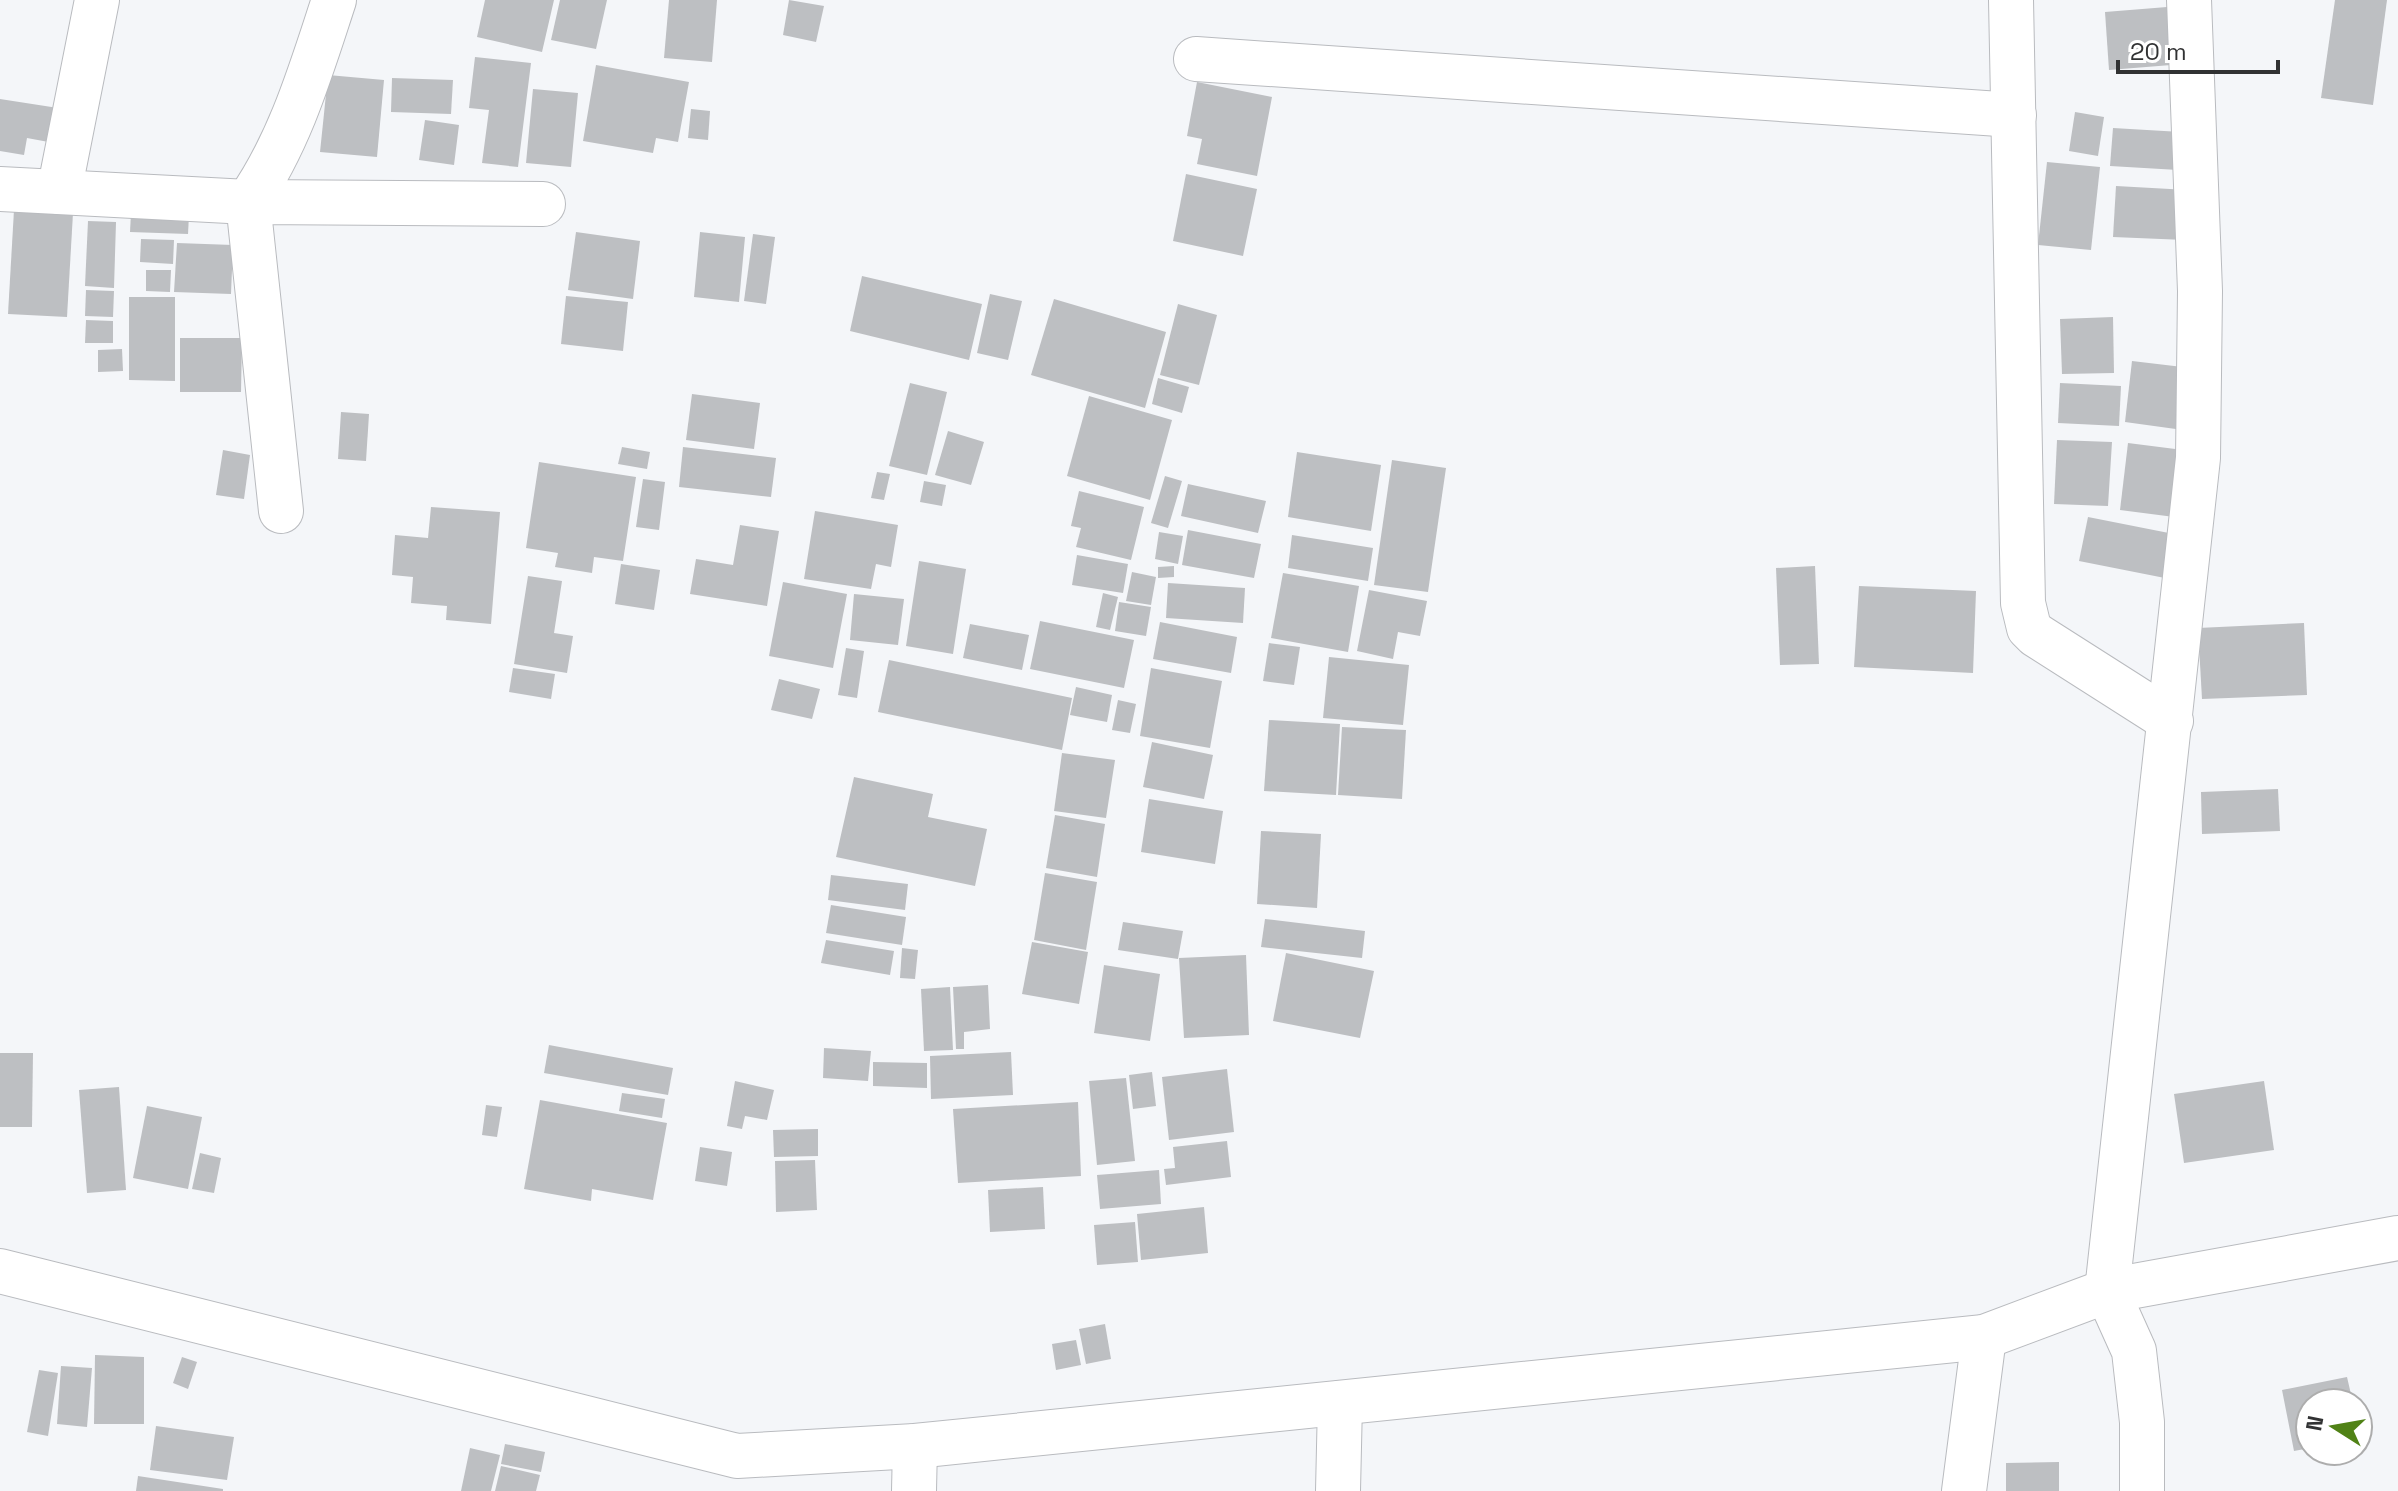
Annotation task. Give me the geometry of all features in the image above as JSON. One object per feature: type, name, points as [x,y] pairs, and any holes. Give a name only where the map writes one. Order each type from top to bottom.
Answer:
[{"type":"street","points":[[59,192],[97,0]]},
{"type":"street","points":[[281,511],[248,202],[277,157],[334,0]]},
{"type":"street","points":[[2011,0],[2023,603],[2026,618],[2036,635],[2171,721]]},
{"type":"street","points":[[2142,1491],[2142,1422],[2134,1351],[2107,1291],[2198,458],[2200,291],[2189,0]]},
{"type":"street","points":[[1196,59],[2014,115]]},
{"type":"street","points":[[0,189],[248,202],[543,204]]},
{"type":"street","points":[[0,1271],[737,1456],[915,1446],[1984,1337],[2107,1291],[2398,1238]]},
{"type":"street","points":[[1964,1491],[1984,1337]]},
{"type":"street","points":[[1338,1491],[1340,1403]]},
{"type":"street","points":[[914,1491],[915,1446]]},
{"type":"building","points":[[485,0],[554,0],[542,52],[477,37]]},
{"type":"building","points":[[560,0],[607,0],[596,49],[551,40]]},
{"type":"building","points":[[669,0],[717,0],[712,62],[664,58]]},
{"type":"building","points":[[789,0],[824,6],[816,42],[783,35]]},
{"type":"building","points":[[2335,0],[2387,0],[2373,105],[2321,98]]},
{"type":"building","points":[[2167,7],[2171,65],[2109,70],[2105,12]]},
{"type":"building","points":[[475,57],[531,63],[518,167],[482,163],[489,110],[469,108]]},
{"type":"building","points":[[596,65],[689,82],[678,142],[656,138],[653,153],[583,141]]},
{"type":"building","points":[[328,75],[384,80],[377,157],[320,152]]},
{"type":"building","points":[[392,78],[453,80],[451,114],[391,112]]},
{"type":"building","points":[[1197,82],[1272,97],[1257,176],[1197,164],[1202,139],[1187,136]]},
{"type":"building","points":[[533,89],[578,93],[571,167],[526,163]]},
{"type":"building","points":[[0,99],[58,108],[54,143],[27,138],[24,155],[0,151]]},
{"type":"building","points":[[691,109],[710,111],[708,140],[688,138]]},
{"type":"building","points":[[2075,112],[2104,117],[2098,156],[2069,151]]},
{"type":"building","points":[[425,120],[459,125],[454,165],[419,160]]},
{"type":"building","points":[[2113,128],[2181,132],[2178,170],[2110,166]]},
{"type":"building","points":[[2047,162],[2100,167],[2091,250],[2038,245]]},
{"type":"building","points":[[1186,174],[1257,189],[1243,256],[1173,241]]},
{"type":"building","points":[[2116,186],[2188,190],[2185,240],[2113,237]]},
{"type":"building","points":[[14,210],[73,213],[67,317],[8,314]]},
{"type":"building","points":[[131,213],[189,215],[188,234],[130,232]]},
{"type":"building","points":[[88,221],[116,222],[114,288],[85,286]]},
{"type":"building","points":[[576,232],[640,241],[633,299],[568,290]]},
{"type":"building","points":[[700,232],[745,237],[739,302],[694,297]]},
{"type":"building","points":[[753,234],[775,237],[766,304],[744,301]]},
{"type":"building","points":[[141,239],[174,240],[173,264],[140,262]]},
{"type":"building","points":[[177,243],[233,245],[231,294],[174,292]]},
{"type":"building","points":[[146,270],[171,270],[170,292],[146,291]]},
{"type":"building","points":[[862,276],[982,304],[969,360],[850,331]]},
{"type":"building","points":[[86,290],[114,291],[113,317],[85,316]]},
{"type":"building","points":[[990,294],[1022,301],[1008,360],[977,353]]},
{"type":"building","points":[[566,296],[628,302],[623,351],[561,344]]},
{"type":"building","points":[[129,297],[175,297],[175,381],[129,380]]},
{"type":"building","points":[[1054,299],[1166,332],[1145,408],[1031,375]]},
{"type":"building","points":[[1178,304],[1217,315],[1199,385],[1160,375]]},
{"type":"building","points":[[2113,317],[2114,373],[2062,374],[2060,319]]},
{"type":"building","points":[[86,320],[113,321],[113,343],[85,343]]},
{"type":"building","points":[[180,338],[242,338],[241,392],[180,392]]},
{"type":"building","points":[[122,349],[123,371],[98,372],[98,350]]},
{"type":"building","points":[[2132,361],[2191,368],[2183,430],[2125,422]]},
{"type":"building","points":[[1158,378],[1189,387],[1182,413],[1152,404]]},
{"type":"building","points":[[910,383],[947,392],[927,475],[889,466]]},
{"type":"building","points":[[2060,383],[2121,386],[2119,426],[2058,423]]},
{"type":"building","points":[[692,394],[760,403],[754,449],[686,440]]},
{"type":"building","points":[[1089,396],[1172,420],[1150,500],[1067,476]]},
{"type":"building","points":[[341,412],[369,414],[366,461],[338,459]]},
{"type":"building","points":[[948,431],[984,442],[971,485],[935,475]]},
{"type":"building","points":[[2057,440],[2112,442],[2108,506],[2054,504]]},
{"type":"building","points":[[2128,443],[2191,451],[2182,518],[2120,510]]},
{"type":"building","points":[[622,447],[650,452],[647,469],[618,464]]},
{"type":"building","points":[[683,447],[776,458],[771,497],[679,487]]},
{"type":"building","points":[[223,450],[250,455],[244,499],[216,495]]},
{"type":"building","points":[[1297,452],[1381,465],[1371,531],[1288,517]]},
{"type":"building","points":[[1392,460],[1446,468],[1428,592],[1374,585]]},
{"type":"building","points":[[539,462],[636,477],[623,561],[594,557],[592,573],[555,567],[558,553],[526,548]]},
{"type":"building","points":[[877,472],[890,474],[884,500],[871,498]]},
{"type":"building","points":[[1165,476],[1182,481],[1168,528],[1151,523]]},
{"type":"building","points":[[643,479],[665,482],[659,530],[636,527]]},
{"type":"building","points":[[924,481],[946,485],[942,506],[920,502]]},
{"type":"building","points":[[1188,484],[1266,501],[1258,533],[1181,516]]},
{"type":"building","points":[[1079,491],[1144,507],[1131,560],[1076,547],[1081,528],[1071,526]]},
{"type":"building","points":[[431,507],[500,512],[491,624],[446,620],[447,606],[411,603],[413,577],[392,575],[395,535],[428,538]]},
{"type":"building","points":[[815,511],[898,525],[891,567],[876,564],[871,589],[804,579]]},
{"type":"building","points":[[2088,517],[2184,536],[2175,580],[2079,561]]},
{"type":"building","points":[[740,525],[779,531],[767,606],[690,594],[696,559],[733,565]]},
{"type":"building","points":[[1188,530],[1261,544],[1254,578],[1182,565]]},
{"type":"building","points":[[1159,532],[1183,536],[1178,564],[1155,559]]},
{"type":"building","points":[[1292,535],[1373,548],[1368,581],[1288,568]]},
{"type":"building","points":[[1077,555],[1128,564],[1123,593],[1072,585]]},
{"type":"building","points":[[919,561],[966,569],[953,654],[906,646]]},
{"type":"building","points":[[621,564],[660,570],[654,610],[615,604]]},
{"type":"building","points":[[1174,566],[1174,577],[1158,578],[1158,567]]},
{"type":"building","points":[[1815,566],[1819,664],[1780,665],[1776,568]]},
{"type":"building","points":[[1132,572],[1156,577],[1151,605],[1126,601]]},
{"type":"building","points":[[1283,573],[1359,586],[1348,652],[1271,638]]},
{"type":"building","points":[[528,576],[562,581],[554,633],[573,636],[567,673],[514,664]]},
{"type":"building","points":[[783,582],[847,594],[833,668],[769,656]]},
{"type":"building","points":[[1168,583],[1245,588],[1243,623],[1166,618]]},
{"type":"building","points":[[1859,586],[1976,591],[1973,673],[1854,667]]},
{"type":"building","points":[[1369,590],[1427,601],[1420,636],[1398,632],[1393,659],[1357,651]]},
{"type":"building","points":[[1103,593],[1118,597],[1110,630],[1096,627]]},
{"type":"building","points":[[854,594],[904,599],[898,645],[850,640]]},
{"type":"building","points":[[1119,602],[1151,607],[1146,636],[1115,631]]},
{"type":"building","points":[[1040,621],[1134,640],[1124,688],[1030,669]]},
{"type":"building","points":[[1160,622],[1237,637],[1231,673],[1153,659]]},
{"type":"building","points":[[2304,623],[2307,695],[2202,699],[2198,628]]},
{"type":"building","points":[[970,624],[1029,635],[1022,670],[963,658]]},
{"type":"building","points":[[1269,643],[1300,647],[1294,685],[1263,681]]},
{"type":"building","points":[[846,648],[864,651],[857,698],[838,695]]},
{"type":"building","points":[[1329,657],[1409,665],[1403,725],[1323,718]]},
{"type":"building","points":[[889,660],[1072,698],[1062,750],[878,712]]},
{"type":"building","points":[[513,668],[555,674],[551,699],[509,692]]},
{"type":"building","points":[[1151,668],[1222,681],[1210,748],[1140,736]]},
{"type":"building","points":[[779,679],[820,689],[812,719],[771,710]]},
{"type":"building","points":[[1076,687],[1112,695],[1107,722],[1070,715]]},
{"type":"building","points":[[1118,700],[1136,704],[1130,733],[1112,730]]},
{"type":"building","points":[[1269,720],[1340,724],[1336,795],[1264,791]]},
{"type":"building","points":[[1342,727],[1406,730],[1402,799],[1338,795]]},
{"type":"building","points":[[1152,742],[1213,755],[1204,799],[1143,787]]},
{"type":"building","points":[[1062,753],[1115,760],[1106,818],[1054,811]]},
{"type":"building","points":[[854,777],[933,794],[928,817],[987,829],[975,886],[836,857]]},
{"type":"building","points":[[2278,789],[2280,831],[2202,834],[2201,792]]},
{"type":"building","points":[[1149,799],[1223,811],[1215,864],[1141,852]]},
{"type":"building","points":[[1055,815],[1105,824],[1097,877],[1046,868]]},
{"type":"building","points":[[1261,831],[1321,834],[1317,908],[1257,904]]},
{"type":"building","points":[[1045,873],[1097,882],[1086,950],[1034,940]]},
{"type":"building","points":[[831,875],[908,884],[905,910],[828,900]]},
{"type":"building","points":[[831,905],[906,917],[902,945],[826,933]]},
{"type":"building","points":[[1265,919],[1365,931],[1362,958],[1261,947]]},
{"type":"building","points":[[1123,922],[1183,931],[1178,959],[1118,950]]},
{"type":"building","points":[[826,940],[894,951],[890,975],[821,963]]},
{"type":"building","points":[[1032,942],[1088,952],[1079,1004],[1022,994]]},
{"type":"building","points":[[902,948],[918,950],[915,979],[900,978]]},
{"type":"building","points":[[1286,953],[1374,971],[1360,1038],[1273,1021]]},
{"type":"building","points":[[1246,955],[1249,1035],[1184,1038],[1179,958]]},
{"type":"building","points":[[1104,965],[1160,974],[1150,1041],[1094,1033]]},
{"type":"building","points":[[988,985],[990,1029],[964,1032],[964,1049],[956,1049],[953,987]]},
{"type":"building","points":[[950,987],[953,1050],[924,1051],[921,989]]},
{"type":"building","points":[[549,1045],[673,1068],[668,1095],[544,1073]]},
{"type":"building","points":[[824,1048],[871,1051],[868,1081],[823,1078]]},
{"type":"building","points":[[1011,1052],[1013,1095],[931,1099],[930,1056]]},
{"type":"building","points":[[0,1053],[33,1053],[32,1127],[0,1127]]},
{"type":"building","points":[[873,1062],[927,1063],[927,1088],[873,1086]]},
{"type":"building","points":[[1227,1069],[1234,1132],[1169,1140],[1162,1077]]},
{"type":"building","points":[[1152,1072],[1156,1106],[1133,1109],[1129,1075]]},
{"type":"building","points":[[1126,1078],[1135,1161],[1097,1165],[1089,1081]]},
{"type":"building","points":[[735,1081],[774,1090],[767,1120],[745,1116],[742,1129],[727,1126]]},
{"type":"building","points":[[2264,1081],[2274,1150],[2184,1163],[2174,1094]]},
{"type":"building","points":[[119,1087],[126,1190],[87,1193],[79,1090]]},
{"type":"building","points":[[622,1093],[665,1099],[662,1118],[619,1111]]},
{"type":"building","points":[[540,1100],[667,1123],[653,1200],[592,1189],[591,1201],[524,1189]]},
{"type":"building","points":[[1078,1102],[1081,1176],[958,1183],[953,1109]]},
{"type":"building","points":[[486,1105],[502,1107],[497,1137],[482,1135]]},
{"type":"building","points":[[147,1106],[202,1117],[188,1189],[133,1178]]},
{"type":"building","points":[[818,1129],[818,1156],[774,1157],[773,1130]]},
{"type":"building","points":[[1227,1141],[1231,1177],[1166,1185],[1164,1169],[1175,1168],[1173,1147]]},
{"type":"building","points":[[700,1147],[732,1152],[727,1186],[695,1181]]},
{"type":"building","points":[[200,1153],[221,1158],[214,1193],[192,1189]]},
{"type":"building","points":[[815,1160],[817,1210],[776,1212],[775,1161]]},
{"type":"building","points":[[1159,1170],[1161,1204],[1100,1209],[1097,1175]]},
{"type":"building","points":[[1043,1187],[1045,1229],[990,1232],[988,1190]]},
{"type":"building","points":[[1204,1207],[1208,1253],[1141,1260],[1137,1214]]},
{"type":"building","points":[[1135,1222],[1138,1262],[1097,1265],[1094,1225]]},
{"type":"building","points":[[1105,1324],[1111,1359],[1086,1364],[1079,1329]]},
{"type":"building","points":[[1076,1340],[1081,1365],[1056,1370],[1052,1344]]},
{"type":"building","points":[[95,1355],[144,1357],[144,1424],[94,1424]]},
{"type":"building","points":[[182,1357],[197,1362],[188,1389],[173,1383]]},
{"type":"building","points":[[61,1366],[92,1368],[87,1427],[57,1424]]},
{"type":"building","points":[[39,1370],[58,1373],[48,1436],[27,1432]]},
{"type":"building","points":[[2347,1377],[2349,1387],[2297,1387]]},
{"type":"building","points":[[2294,1388],[2294,1451],[2282,1390]]},
{"type":"building","points":[[156,1426],[234,1437],[227,1480],[150,1470]]},
{"type":"building","points":[[505,1444],[545,1452],[541,1472],[501,1464]]},
{"type":"building","points":[[470,1448],[500,1455],[491,1491],[461,1491]]},
{"type":"building","points":[[2059,1462],[2059,1491],[2006,1491],[2006,1463]]},
{"type":"building","points":[[501,1466],[540,1475],[536,1491],[495,1491]]},
{"type":"building","points":[[138,1476],[223,1489],[223,1491],[136,1491]]}]
